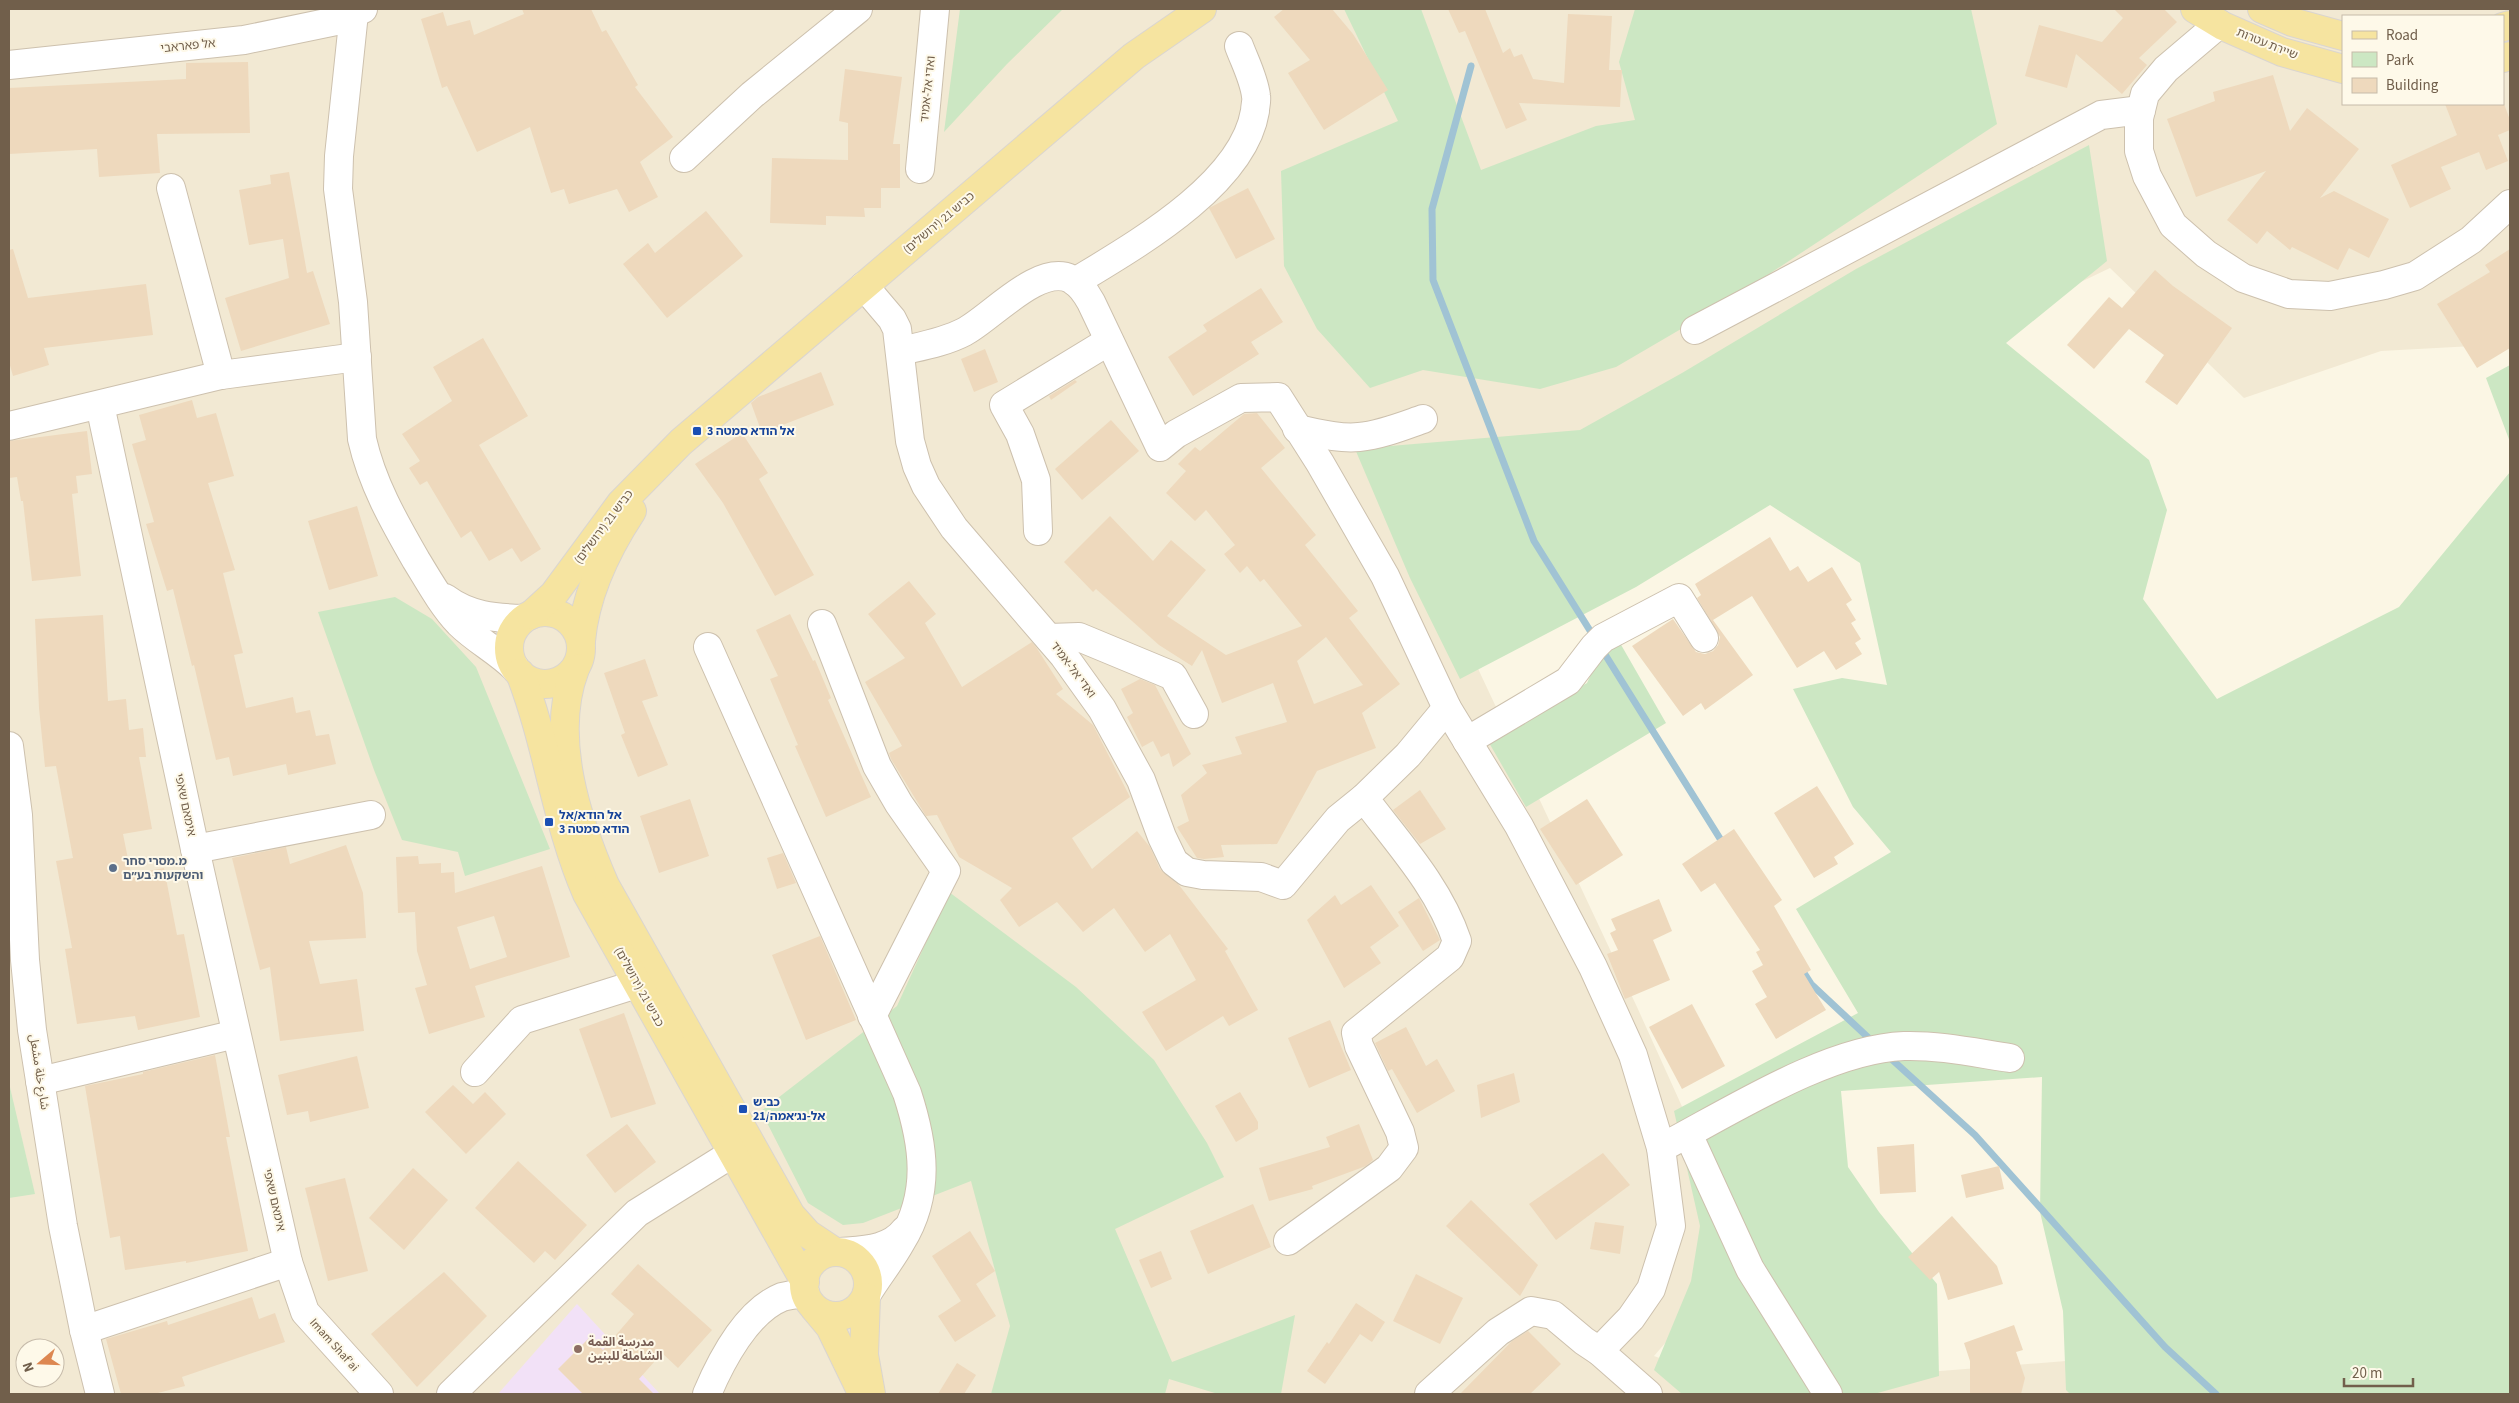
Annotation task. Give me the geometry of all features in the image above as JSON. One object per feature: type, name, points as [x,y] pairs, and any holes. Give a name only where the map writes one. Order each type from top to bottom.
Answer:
[{"type":"main road","name":"כביש 21 (ירושלים)","points":[[527,617],[554,594],[600,529],[631,490],[681,442],[1134,56],[1202,9]]},
{"type":"main road","name":"שיירת עטרות","points":[[2195,9],[2219,24],[2282,52],[2342,69]]},
{"type":"main road","points":[[2262,9],[2292,22],[2342,36]]},
{"type":"main road","name":"כביש 21 (ירושלים)","points":[[581,641],[583,619],[587,604],[614,543],[648,485],[681,442]]},
{"type":"main road","points":[[540,612],[559,614],[569,620],[578,632],[581,641],[580,661],[575,669],[565,679],[552,684],[538,684],[525,679],[509,655],[509,642],[514,630],[527,617],[540,612]]},
{"type":"main road","name":"כביש 21 (ירושלים)","points":[[575,669],[565,703],[564,736],[579,810],[587,839],[605,885],[791,1215],[814,1239],[838,1252]]},
{"type":"main road","name":"כביש 21 (ירושלים)","points":[[518,671],[543,744],[559,815],[571,854],[587,894],[809,1295],[830,1327],[862,1394]]},
{"type":"main road","points":[[867,1295],[858,1309],[847,1315],[833,1317],[809,1295],[806,1273],[814,1261],[829,1253],[838,1252],[854,1257],[864,1268],[869,1282],[864,1355],[871,1394]]},
{"type":"street","points":[[684,158],[752,95],[858,9]]},
{"type":"street","name":"ואדי אל-אמיד","points":[[920,170],[935,9]]},
{"type":"street","points":[[359,11],[338,181],[340,212],[350,271],[362,439],[367,461],[385,504],[426,576],[459,623],[503,656],[518,671]]},
{"type":"street","name":"אל פאראבי","points":[[9,65],[244,40],[336,21],[359,11]]},
{"type":"street","points":[[2219,24],[2166,69],[2145,94],[2141,110],[2139,151],[2147,176],[2173,224],[2206,254],[2243,278],[2289,294],[2330,296],[2415,276],[2471,240],[2510,204]]},
{"type":"street","points":[[1075,282],[1155,232],[1213,184],[1238,154],[1252,126],[1257,97],[1239,46]]},
{"type":"street","points":[[1695,330],[2101,115],[2141,110]]},
{"type":"street","points":[[172,188],[221,375]]},
{"type":"street","points":[[901,351],[941,341],[964,332],[1025,288],[1043,279],[1059,276],[1075,282],[1082,288],[1091,302],[1160,447],[1176,434],[1241,398],[1278,397],[1320,463],[1385,576],[1447,708],[1519,826],[1593,967],[1633,1055],[1661,1148],[1671,1226],[1651,1289],[1631,1318],[1599,1351]]},
{"type":"street","name":"ואדי אל-אמיד","points":[[864,286],[892,318],[897,329],[910,441],[917,466],[926,486],[954,528],[1049,638],[1102,709],[1141,780],[1162,837],[1174,862],[1187,872],[1203,875],[1261,877],[1283,885],[1338,820],[1364,798]]},
{"type":"street","points":[[1038,530],[1036,480],[1020,434],[1004,406],[1109,341]]},
{"type":"street","points":[[9,426],[221,375],[356,357]]},
{"type":"street","name":"אימאם שאפי","points":[[100,405],[195,849],[288,1262]]},
{"type":"street","points":[[1297,429],[1324,435],[1359,437],[1392,430],[1423,419]]},
{"type":"street","points":[[426,576],[445,598],[466,611],[496,618],[527,617]]},
{"type":"street","points":[[1467,741],[1568,681],[1603,638],[1679,598],[1704,638]]},
{"type":"street","points":[[822,624],[876,766],[899,804],[946,871],[872,1016]]},
{"type":"street","points":[[1049,638],[1079,637],[1173,676],[1194,714]]},
{"type":"street","points":[[708,647],[906,1093],[921,1142],[920,1189],[913,1216],[903,1240],[867,1295]]},
{"type":"street","points":[[1288,1241],[1389,1168],[1404,1148],[1400,1132],[1359,1046],[1356,1033],[1450,957],[1457,942],[1450,920],[1421,872],[1364,798],[1408,755],[1447,708]]},
{"type":"street","name":"شارع خلة مشعل","points":[[9,746],[18,815],[25,960],[20,1033],[40,1081],[63,1226],[84,1330],[100,1394]]},
{"type":"street","points":[[195,849],[371,815]]},
{"type":"street","points":[[476,1072],[522,1020],[637,984]]},
{"type":"street","points":[[40,1081],[236,1034]]},
{"type":"street","points":[[1661,1148],[1810,1070],[1853,1055],[1903,1046],[1930,1047],[2010,1058]]},
{"type":"street","points":[[1688,1134],[1750,1269],[1828,1394]]},
{"type":"street","points":[[468,1388],[637,1214],[732,1153]]},
{"type":"street","points":[[838,1252],[886,1245],[901,1235],[913,1216]]},
{"type":"street","points":[[84,1330],[288,1262]]},
{"type":"street","name":"Imam Shaf'ai","points":[[288,1262],[305,1312],[379,1394]]},
{"type":"street","points":[[707,1394],[728,1351],[756,1314],[782,1297],[809,1295]]},
{"type":"street","points":[[1429,1394],[1498,1332],[1531,1311],[1553,1315],[1599,1351],[1648,1394]]},
{"type":"shaded area","points":[[9,9],[2510,9],[2510,344],[2381,351],[2244,398],[2110,268],[1668,479],[1473,658],[1637,1007],[1727,1206],[1717,1283],[1654,1356],[1739,1387],[2066,1361],[2115,1394],[9,1394]]},
{"type":"shaded area","name":"مدرسة القمة الشاملة للبنين","points":[[577,1304],[660,1394],[498,1394]]},
{"type":"green space","points":[[960,9],[1063,9],[1007,64],[944,132]]},
{"type":"green space","points":[[1344,9],[1421,9],[1481,170],[1596,126],[1635,120],[1619,62],[1635,9],[1971,9],[1997,124],[1722,305],[1616,367],[1540,389],[1423,370],[1370,388],[1317,329],[1284,266],[1281,171],[1398,121]]},
{"type":"green space","points":[[2089,145],[2107,261],[2006,343],[2149,460],[2167,510],[2143,599],[2217,699],[2399,607],[2510,472],[2510,1394],[2070,1394],[2066,1390],[2063,1311],[2040,1212],[2042,1077],[1841,1091],[1848,1167],[1879,1212],[1937,1284],[1939,1376],[1874,1394],[1682,1394],[1654,1370],[1691,1281],[1700,1226],[1674,1111],[1858,1013],[1796,909],[1891,852],[1853,807],[1793,689],[1842,678],[1887,685],[1860,563],[1770,505],[1636,587],[1460,679],[1410,578],[1355,449],[1580,430],[1682,373],[1856,269]]},
{"type":"green space","points":[[2510,365],[2510,442],[2486,378]]},
{"type":"green space","points":[[395,597],[432,619],[476,667],[550,849],[465,876],[458,852],[402,840],[374,770],[318,612]]},
{"type":"green space","points":[[1620,643],[1666,723],[1526,807],[1488,741],[1587,683],[1598,659]]},
{"type":"green space","points":[[949,892],[1076,987],[1154,1060],[1207,1143],[1224,1177],[1115,1229],[1172,1362],[1295,1315],[1281,1394],[1218,1394],[1169,1379],[1165,1394],[991,1394],[1010,1326],[971,1181],[863,1223],[843,1225],[808,1203],[761,1111],[897,1006]]},
{"type":"green space","points":[[9,1083],[35,1194],[9,1198]]},
{"type":"building","points":[[522,9],[591,9],[602,32],[606,30],[638,85],[635,87],[673,137],[640,162],[658,197],[629,212],[617,189],[569,204],[564,189],[551,193],[530,127],[477,152],[447,86],[442,88],[421,19],[443,12],[447,26],[470,20],[474,35],[524,14]]},
{"type":"building","points":[[1284,9],[1332,9],[1353,34],[1388,90],[1324,130],[1288,73],[1310,60],[1274,17]]},
{"type":"building","points":[[1448,9],[1485,9],[1503,53],[1510,48],[1514,57],[1522,54],[1533,79],[1564,83],[1568,14],[1612,16],[1609,70],[1622,70],[1620,107],[1519,103],[1527,120],[1506,129],[1465,31],[1459,33]]},
{"type":"building","points":[[2114,9],[2164,9],[2177,22],[2139,58],[2147,65],[2122,94],[2076,54],[2067,88],[2025,76],[2039,25],[2102,42],[2123,18]]},
{"type":"building","points":[[248,62],[250,133],[157,134],[160,173],[99,177],[97,149],[9,154],[9,88],[186,79],[186,63]]},
{"type":"building","points":[[845,69],[902,77],[893,144],[900,144],[900,188],[881,188],[881,208],[864,208],[865,217],[826,216],[826,225],[770,223],[772,158],[848,160],[848,123],[839,121]]},
{"type":"building","points":[[2273,75],[2290,131],[2307,108],[2359,149],[2320,198],[2334,191],[2389,219],[2369,258],[2349,248],[2338,270],[2292,247],[2290,250],[2267,231],[2257,244],[2227,220],[2266,171],[2196,197],[2167,119],[2215,101],[2213,92]]},
{"type":"building","points":[[2504,104],[2510,120],[2510,130],[2498,135],[2508,161],[2486,170],[2479,152],[2441,167],[2451,189],[2410,208],[2391,165],[2457,135],[2445,105]]},
{"type":"building","points":[[289,172],[307,273],[313,271],[330,324],[241,351],[225,298],[289,278],[283,239],[249,245],[239,190],[271,184],[270,175]]},
{"type":"building","points":[[1248,188],[1275,239],[1236,259],[1209,208]]},
{"type":"building","points":[[706,211],[743,256],[667,318],[623,264],[648,243],[655,253]]},
{"type":"building","points":[[13,249],[28,298],[146,284],[153,335],[44,348],[49,365],[13,376],[9,362],[9,250]]},
{"type":"building","points":[[2510,249],[2510,348],[2477,368],[2437,304],[2490,272],[2485,265]]},
{"type":"building","points":[[2155,270],[2173,286],[2232,328],[2177,405],[2145,382],[2164,355],[2129,329],[2094,369],[2067,345],[2109,297],[2122,308]]},
{"type":"building","points":[[1261,288],[1283,322],[1251,342],[1259,354],[1193,396],[1168,357],[1207,331],[1203,325]]},
{"type":"building","points":[[483,338],[528,416],[479,445],[541,549],[521,562],[512,548],[489,561],[471,531],[461,538],[427,481],[420,485],[409,468],[420,461],[402,434],[452,401],[433,367]]},
{"type":"building","points":[[985,349],[998,382],[974,392],[961,359]]},
{"type":"building","points":[[821,372],[834,405],[762,433],[751,403],[758,397]]},
{"type":"building","points":[[1075,380],[1077,382],[1051,400],[1049,396]]},
{"type":"building","points":[[192,400],[197,418],[216,413],[234,476],[208,483],[235,570],[223,573],[243,653],[234,655],[246,708],[293,697],[296,713],[310,710],[316,736],[329,734],[336,764],[288,775],[286,764],[233,776],[229,757],[216,760],[194,665],[192,666],[173,589],[167,591],[146,524],[154,522],[132,444],[146,440],[139,415]]},
{"type":"building","points":[[1257,413],[1285,448],[1261,468],[1316,535],[1305,545],[1358,611],[1349,618],[1400,684],[1362,713],[1376,748],[1317,771],[1277,844],[1221,845],[1224,857],[1204,859],[1197,858],[1177,827],[1189,821],[1181,795],[1207,773],[1202,765],[1242,754],[1235,737],[1287,722],[1273,683],[1222,703],[1202,650],[1192,666],[1159,645],[1096,589],[1093,592],[1064,562],[1110,516],[1153,561],[1171,540],[1206,570],[1167,616],[1226,655],[1302,626],[1264,579],[1260,582],[1247,566],[1240,573],[1224,554],[1235,545],[1206,510],[1195,521],[1166,493],[1186,471],[1178,464],[1195,447],[1200,451],[1244,414]],"holes":[[[1326,637],[1363,685],[1314,704],[1297,661]]]},
{"type":"building","points":[[1111,420],[1139,451],[1082,500],[1055,469]]},
{"type":"building","points":[[87,431],[92,474],[76,476],[78,493],[72,494],[81,576],[32,581],[23,501],[21,501],[17,477],[9,478],[9,441]]},
{"type":"building","points":[[742,433],[768,473],[759,479],[814,575],[775,596],[723,503],[695,464]]},
{"type":"building","points":[[357,506],[378,576],[329,590],[308,521]]},
{"type":"building","points":[[1770,537],[1790,571],[1798,566],[1808,582],[1832,567],[1852,600],[1846,604],[1856,620],[1851,623],[1861,639],[1855,643],[1862,654],[1836,670],[1824,651],[1797,668],[1752,596],[1713,620],[1753,675],[1705,710],[1701,703],[1683,716],[1632,646],[1673,619],[1696,652],[1705,654],[1713,651],[1718,645],[1720,637],[1697,598],[1701,595],[1695,584]]},
{"type":"building","points":[[909,581],[936,614],[925,623],[962,687],[1032,642],[1063,689],[1056,694],[1093,725],[1130,797],[1072,838],[1092,869],[1137,831],[1150,847],[1160,869],[1179,885],[1228,949],[1225,951],[1258,1010],[1229,1026],[1223,1016],[1166,1051],[1142,1012],[1196,980],[1170,934],[1145,952],[1114,908],[1083,932],[1057,902],[1019,927],[1000,900],[1012,888],[959,857],[937,815],[926,816],[891,759],[889,753],[902,746],[865,682],[905,658],[868,614]]},
{"type":"building","points":[[790,614],[813,661],[815,660],[831,698],[828,700],[871,797],[826,817],[795,746],[798,745],[770,679],[778,676],[756,630]]},
{"type":"building","points":[[103,615],[108,701],[126,699],[129,730],[143,728],[146,757],[139,757],[152,829],[123,834],[131,874],[164,868],[177,935],[184,934],[200,1017],[138,1030],[135,1016],[77,1024],[65,949],[72,948],[56,861],[73,858],[56,766],[45,767],[39,708],[35,619]]},
{"type":"building","points":[[645,659],[658,696],[642,701],[668,765],[638,777],[621,735],[625,733],[604,673]]},
{"type":"building","points":[[1140,679],[1155,685],[1191,754],[1173,767],[1169,753],[1161,757],[1153,741],[1142,747],[1127,717],[1133,713],[1121,689]]},
{"type":"building","points":[[1817,786],[1854,844],[1834,857],[1838,864],[1814,878],[1774,813]]},
{"type":"building","points":[[1420,790],[1446,829],[1420,844],[1393,810]]},
{"type":"building","points":[[690,799],[709,856],[659,873],[640,816]]},
{"type":"building","points":[[1587,799],[1623,855],[1576,885],[1540,829]]},
{"type":"building","points":[[1734,829],[1782,900],[1774,906],[1811,970],[1804,974],[1826,1010],[1776,1039],[1755,1004],[1767,997],[1752,971],[1763,965],[1756,952],[1760,950],[1715,883],[1701,892],[1682,864]]},
{"type":"building","points":[[346,845],[363,893],[366,938],[309,941],[320,984],[357,979],[364,1031],[280,1041],[270,967],[260,970],[232,858],[286,847],[290,864]]},
{"type":"building","points":[[783,853],[796,883],[777,889],[767,858]]},
{"type":"building","points":[[418,856],[419,864],[441,863],[441,873],[454,872],[455,893],[542,866],[570,957],[475,986],[485,1017],[429,1034],[415,988],[427,985],[417,951],[415,912],[398,913],[396,857]],"holes":[[[494,916],[507,957],[470,969],[457,927]]]},
{"type":"building","points":[[1371,885],[1399,926],[1370,947],[1381,963],[1344,988],[1307,920],[1335,895],[1341,905]]},
{"type":"building","points":[[1419,898],[1440,940],[1423,951],[1398,912]]},
{"type":"building","points":[[1659,899],[1672,931],[1653,940],[1670,980],[1625,999],[1607,954],[1618,950],[1610,933],[1616,930],[1611,919]]},
{"type":"building","points":[[820,936],[856,1020],[806,1040],[772,955]]},
{"type":"building","points":[[1692,1004],[1725,1066],[1682,1089],[1649,1027]]},
{"type":"building","points":[[624,1013],[656,1104],[611,1118],[579,1029]]},
{"type":"building","points":[[1330,1020],[1351,1070],[1309,1088],[1288,1038]]},
{"type":"building","points":[[1406,1027],[1426,1066],[1437,1059],[1455,1091],[1417,1113],[1392,1069],[1388,1071],[1375,1043]]},
{"type":"building","points":[[215,1055],[230,1137],[226,1137],[248,1251],[186,1263],[186,1261],[125,1270],[120,1236],[110,1238],[85,1086],[143,1074],[143,1072]]},
{"type":"building","points":[[357,1056],[369,1108],[310,1122],[308,1111],[287,1115],[278,1075]]},
{"type":"building","points":[[1514,1073],[1520,1102],[1481,1118],[1477,1085]]},
{"type":"building","points":[[453,1085],[473,1104],[485,1092],[506,1114],[466,1154],[425,1112]]},
{"type":"building","points":[[1240,1092],[1258,1122],[1258,1129],[1236,1142],[1215,1106]]},
{"type":"building","points":[[627,1124],[656,1162],[615,1193],[586,1155]]},
{"type":"building","points":[[1359,1124],[1373,1160],[1366,1166],[1312,1186],[1313,1189],[1269,1201],[1259,1168],[1330,1147],[1326,1137]]},
{"type":"building","points":[[1914,1144],[1916,1192],[1880,1194],[1877,1147]]},
{"type":"building","points":[[1603,1153],[1630,1185],[1556,1240],[1529,1204]]},
{"type":"building","points":[[518,1161],[587,1225],[555,1260],[545,1251],[534,1263],[475,1208]]},
{"type":"building","points":[[1999,1166],[2004,1189],[1966,1198],[1961,1175]]},
{"type":"building","points":[[413,1168],[448,1200],[404,1250],[369,1218]]},
{"type":"building","points":[[345,1178],[368,1271],[328,1281],[305,1188]]},
{"type":"building","points":[[1471,1200],[1538,1265],[1520,1296],[1446,1226]]},
{"type":"building","points":[[1253,1204],[1271,1247],[1208,1274],[1190,1231]]},
{"type":"building","points":[[1952,1216],[1997,1266],[2003,1284],[1948,1300],[1939,1272],[1930,1280],[1908,1257]]},
{"type":"building","points":[[1595,1222],[1624,1226],[1620,1254],[1590,1249]]},
{"type":"building","points":[[970,1231],[995,1271],[976,1284],[996,1316],[955,1342],[938,1316],[961,1301],[932,1256]]},
{"type":"building","points":[[1161,1251],[1172,1279],[1151,1288],[1139,1260]]},
{"type":"building","points":[[638,1264],[712,1330],[678,1368],[662,1353],[639,1379],[654,1394],[583,1394],[558,1369],[590,1337],[603,1350],[634,1314],[611,1294]]},
{"type":"building","points":[[444,1272],[487,1316],[417,1387],[371,1334]]},
{"type":"building","points":[[1416,1274],[1463,1298],[1440,1344],[1393,1321]]},
{"type":"building","points":[[252,1297],[259,1319],[275,1313],[285,1342],[182,1377],[185,1386],[154,1394],[121,1394],[106,1339],[167,1321],[168,1325]]},
{"type":"building","points":[[1356,1303],[1385,1322],[1372,1342],[1360,1334],[1325,1384],[1307,1371],[1327,1342],[1329,1344]]},
{"type":"building","points":[[2014,1325],[2023,1350],[2016,1352],[2025,1378],[2021,1394],[1970,1394],[1970,1361],[1964,1343]]},
{"type":"building","points":[[1528,1331],[1561,1364],[1530,1394],[1460,1394],[1512,1341]]},
{"type":"building","points":[[957,1363],[976,1375],[964,1394],[938,1394]]},
{"type":"waterway","points":[[1471,66],[1432,209],[1433,280],[1534,541],[1594,637]]},
{"type":"waterway","points":[[1601,648],[1724,845]]},
{"type":"waterway","points":[[1800,967],[1811,984],[1874,1043]]},
{"type":"waterway","points":[[1887,1055],[1975,1135],[2165,1347],[2216,1394]]},
{"type":"place","name":"אל הודא סמטה 3","points":[[697,431]]},
{"type":"place","name":"אל הודא/אל הודא סמטה 3","points":[[549,822]]},
{"type":"place","name":"מ.מסרי סחר והשקעות בע״ם","points":[[113,868]]},
{"type":"place","name":"כביש 21/אל-נג׳אמה","points":[[743,1109]]},
{"type":"place","name":"مدرسة القمة الشاملة للبنين","points":[[578,1349]]}]
